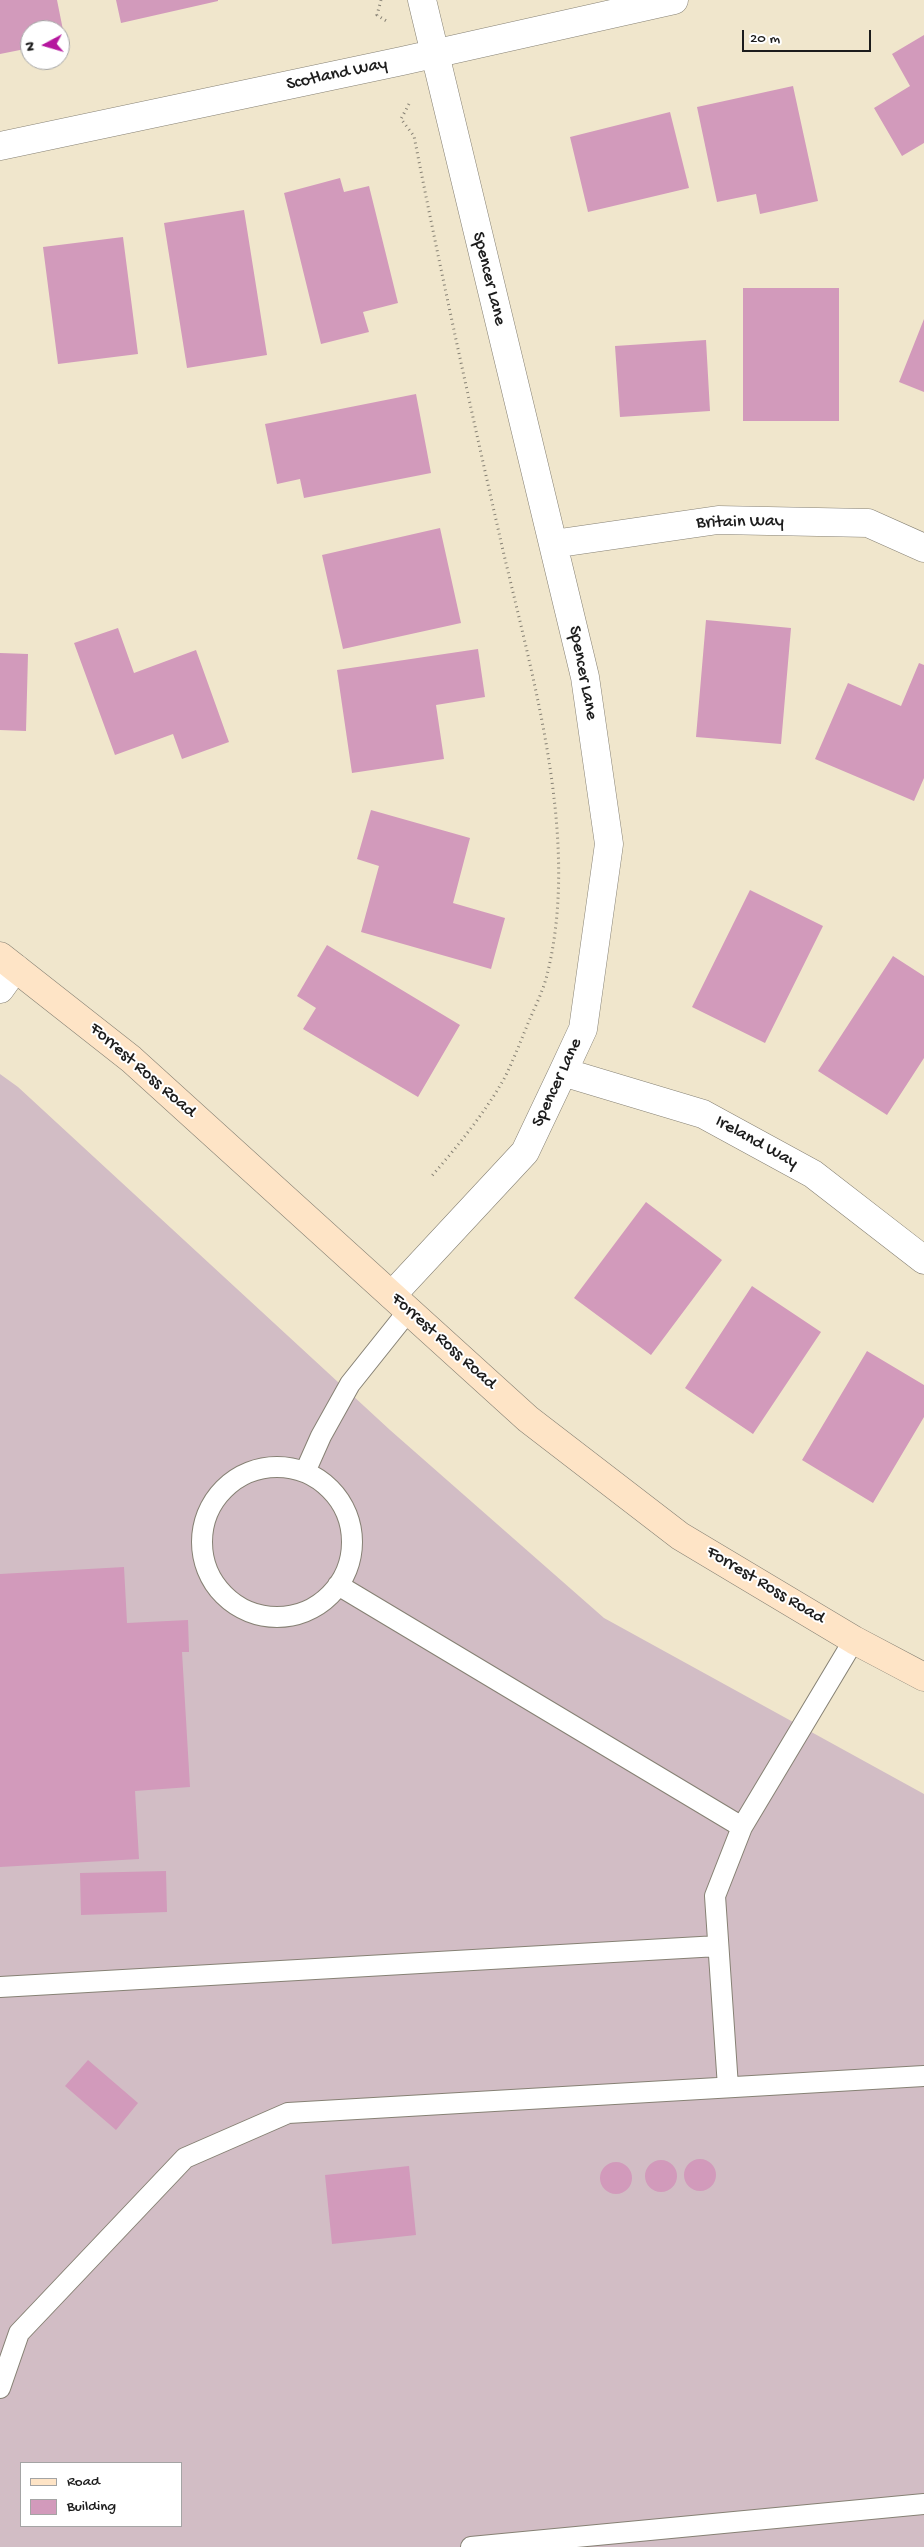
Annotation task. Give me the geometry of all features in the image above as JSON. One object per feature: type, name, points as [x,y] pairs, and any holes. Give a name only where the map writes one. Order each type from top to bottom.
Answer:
[{"type":"street","name":"Spencer Lane","points":[[401,1303],[525,1152],[583,1029],[609,844],[585,677],[422,0]]},
{"type":"street","name":"Scotland Way","points":[[0,146],[435,54],[674,0]]},
{"type":"street","name":"Britain Way","points":[[553,544],[718,520],[868,523],[924,548]]},
{"type":"street","name":"Forrest Ross Road","points":[[5,971],[131,1058],[528,1419],[680,1536],[854,1640],[924,1677]]},
{"type":"street","name":"Ireland Way","points":[[563,1072],[703,1114],[813,1174],[924,1260]]},
{"type":"lane","points":[[305,1472],[321,1436],[350,1384],[401,1303]]},
{"type":"lane","points":[[267,1467],[292,1468],[305,1472],[315,1476],[334,1492],[347,1514],[352,1538],[349,1562],[338,1585],[322,1602],[299,1614],[275,1617],[250,1612],[229,1599],[213,1580],[204,1557],[202,1532],[209,1509],[224,1488],[244,1474],[267,1467]]},
{"type":"lane","points":[[338,1585],[742,1827]]},
{"type":"lane","points":[[728,2087],[715,1896],[742,1827],[854,1640]]},
{"type":"lane","points":[[0,1987],[718,1946]]},
{"type":"lane","points":[[0,2388],[19,2333],[185,2158],[288,2113],[924,2076]]},
{"type":"lane","points":[[471,2547],[924,2504]]},
{"type":"path","points":[[381,0],[377,15],[391,24],[402,61],[410,102],[401,119],[414,136],[439,268],[535,692],[550,769],[557,836],[558,891],[547,976],[505,1076],[471,1127],[430,1178]]},
{"type":"shaded area","points":[[0,1074],[18,1087],[390,1430],[604,1618],[924,1794],[924,2547],[0,2547]]},
{"type":"building","points":[[0,0],[57,0],[61,20],[20,20],[20,50],[0,54]]},
{"type":"building","points":[[116,0],[218,0],[218,1],[121,23]]},
{"type":"building","points":[[924,35],[924,143],[902,156],[874,108],[910,86],[892,54]]},
{"type":"building","points":[[793,86],[818,201],[760,214],[756,194],[717,202],[697,107]]},
{"type":"building","points":[[670,112],[689,188],[588,212],[570,137]]},
{"type":"building","points":[[340,178],[344,192],[369,186],[398,303],[363,312],[369,332],[321,344],[284,193]]},
{"type":"building","points":[[244,210],[267,355],[187,368],[164,223]]},
{"type":"building","points":[[123,237],[138,354],[58,364],[43,247]]},
{"type":"building","points":[[743,288],[839,288],[839,421],[743,421]]},
{"type":"building","points":[[924,319],[924,392],[899,382]]},
{"type":"building","points":[[706,340],[710,411],[620,417],[615,346]]},
{"type":"building","points":[[416,394],[431,473],[304,498],[300,479],[277,484],[265,424]]},
{"type":"building","points":[[440,528],[461,623],[343,649],[322,555]]},
{"type":"building","points":[[706,620],[791,628],[781,744],[696,737]]},
{"type":"building","points":[[118,628],[134,673],[196,650],[229,742],[182,759],[173,734],[115,755],[74,643]]},
{"type":"building","points":[[478,649],[485,697],[436,705],[444,759],[352,773],[337,670]]},
{"type":"building","points":[[0,653],[28,654],[26,731],[0,730]]},
{"type":"building","points":[[919,663],[924,665],[924,778],[914,801],[815,759],[848,683],[901,706]]},
{"type":"building","points":[[371,810],[470,838],[453,903],[505,918],[491,969],[361,932],[379,866],[357,859]]},
{"type":"building","points":[[750,890],[823,926],[765,1043],[692,1007]]},
{"type":"building","points":[[327,945],[460,1025],[418,1097],[303,1029],[316,1008],[297,996]]},
{"type":"building","points":[[893,956],[924,976],[924,1058],[887,1115],[818,1071]]},
{"type":"building","points":[[646,1202],[722,1260],[651,1355],[574,1298]]},
{"type":"building","points":[[752,1286],[821,1332],[753,1434],[685,1388]]},
{"type":"building","points":[[867,1351],[924,1385],[924,1417],[873,1503],[802,1460]]},
{"type":"building","points":[[124,1567],[127,1623],[188,1620],[189,1652],[182,1652],[190,1787],[135,1791],[139,1859],[0,1867],[0,1574]]},
{"type":"building","points":[[166,1871],[167,1912],[81,1915],[80,1873]]},
{"type":"building","points":[[88,2060],[138,2103],[116,2130],[65,2086]]},
{"type":"building","points":[[700,2159],[706,2160],[711,2164],[715,2169],[715,2181],[711,2186],[706,2190],[700,2191],[694,2190],[689,2186],[685,2181],[684,2175],[685,2169],[689,2164],[694,2160]]},
{"type":"building","points":[[661,2160],[667,2161],[672,2165],[676,2170],[676,2182],[672,2187],[667,2191],[661,2192],[655,2191],[650,2187],[646,2182],[645,2176],[646,2170],[650,2165],[655,2161]]},
{"type":"building","points":[[616,2162],[622,2163],[627,2167],[631,2172],[631,2184],[627,2189],[622,2193],[616,2194],[610,2193],[605,2189],[601,2184],[600,2178],[601,2172],[605,2167],[610,2163]]},
{"type":"building","points":[[409,2166],[416,2235],[332,2244],[325,2175]]}]
